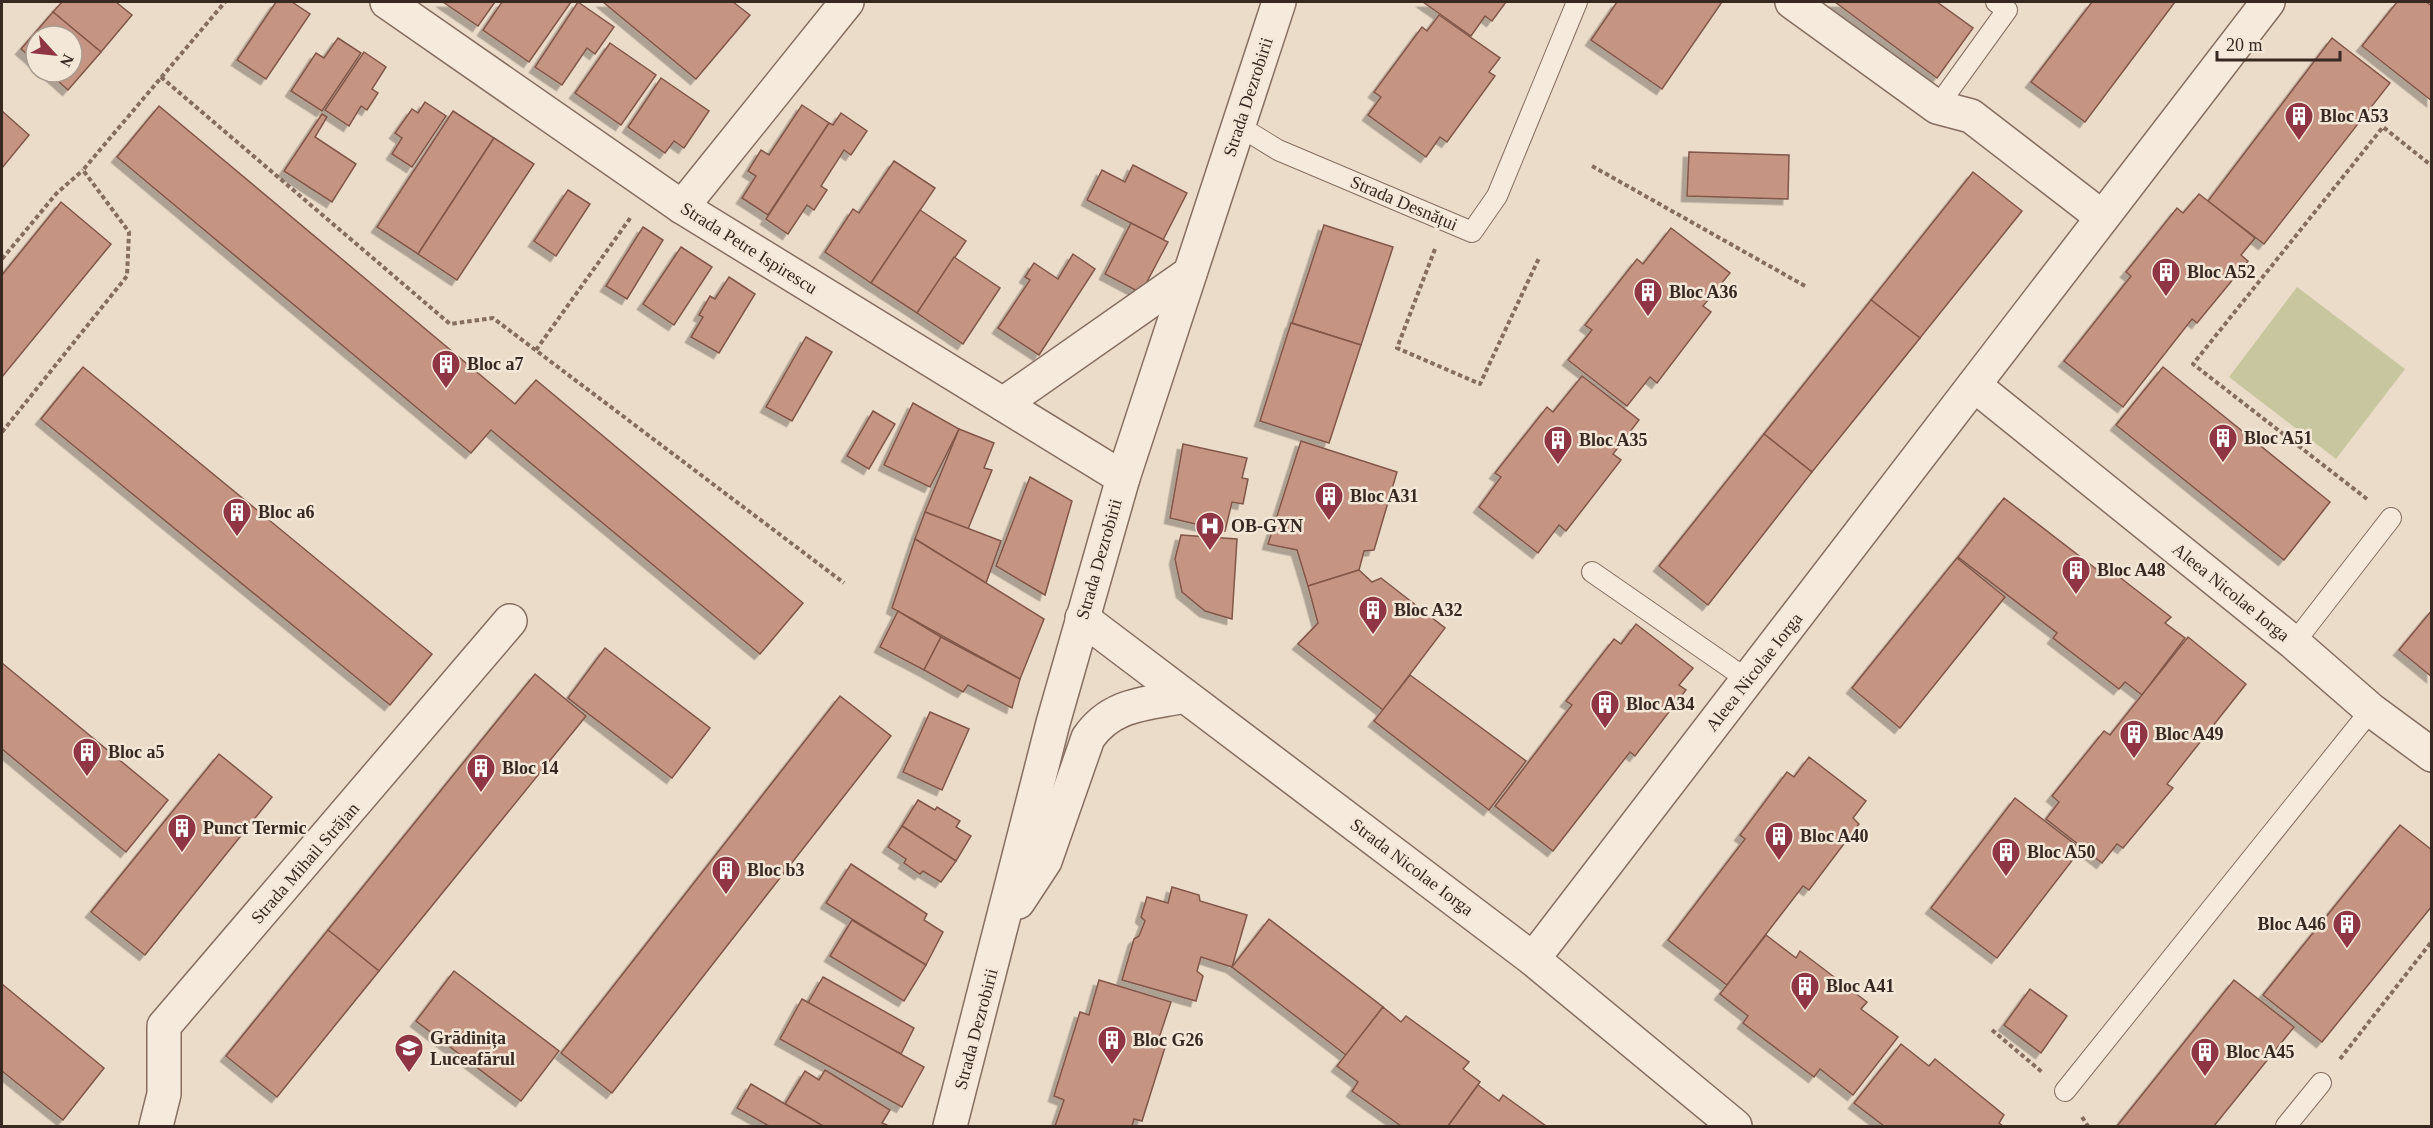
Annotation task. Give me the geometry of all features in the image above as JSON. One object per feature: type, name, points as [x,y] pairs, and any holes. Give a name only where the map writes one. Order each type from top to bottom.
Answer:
[{"type":"street","name":"Strada Petre Ispirescu","points":[[387,2],[682,207],[1123,478]]},
{"type":"street","points":[[682,207],[848,2]]},
{"type":"street","name":"Strada Dezrobirii","points":[[950,1126],[1082,618],[1123,478],[1279,2]]},
{"type":"street","points":[[1792,2],[1937,107],[1971,116],[2102,217]]},
{"type":"street","name":"Aleea Nicolae Iorga","points":[[1533,959],[2268,2]]},
{"type":"street","points":[[1003,404],[1190,273]]},
{"type":"street","name":"Aleea Nicolae Iorga","points":[[1974,385],[2294,643],[2371,710],[2432,755]]},
{"type":"street","name":"Strada Nicolae Iorga","points":[[1082,618],[1533,959],[1735,1126]]},
{"type":"street","name":"Strada Mihail Străjan","points":[[156,1126],[164,1094],[164,1026],[510,621]]},
{"type":"street","points":[[1004,923],[1045,861],[1088,738],[1098,723],[1120,709],[1185,696]]},
{"type":"lane","name":"Strada Desnățui","points":[[1239,126],[1278,150],[1472,232],[1497,196],[1577,2]]},
{"type":"lane","points":[[1937,107],[2007,10],[1996,2]]},
{"type":"lane","points":[[2294,643],[2391,518]]},
{"type":"lane","points":[[1592,572],[1748,680]]},
{"type":"lane","points":[[2065,1091],[2371,710]]},
{"type":"lane","points":[[2286,1126],[2321,1083]]},
{"type":"path","points":[[2,260],[56,194],[83,170],[225,2]]},
{"type":"path","points":[[161,78],[450,324],[493,318],[844,583]]},
{"type":"path","points":[[2391,518],[2193,364],[2383,127],[2432,166]]},
{"type":"path","points":[[1592,166],[1805,286]]},
{"type":"path","points":[[2,432],[127,276],[129,232],[83,170]]},
{"type":"path","points":[[536,350],[653,187]]},
{"type":"path","points":[[1445,221],[1397,348],[1480,384],[1539,258]]},
{"type":"path","points":[[2321,1083],[2432,941]]},
{"type":"path","points":[[1992,1030],[2065,1091]]},
{"type":"shaded area","points":[[2297,287],[2405,369],[2336,459],[2229,377]]},
{"type":"building","points":[[62,2],[116,2],[132,15],[101,52],[84,38],[84,24],[67,24],[53,12]]},
{"type":"building","points":[[276,2],[292,2],[310,14],[266,79],[237,60]]},
{"type":"building","points":[[443,2],[495,2],[478,26]]},
{"type":"building","points":[[502,2],[571,2],[529,62],[483,30]]},
{"type":"building","points":[[578,2],[614,27],[595,54],[587,48],[562,85],[535,67]]},
{"type":"building","points":[[603,2],[733,2],[750,15],[696,79]]},
{"type":"building","points":[[1423,2],[1506,2],[1492,21],[1485,16],[1471,36]]},
{"type":"building","points":[[1617,2],[1722,2],[1662,89],[1591,40]]},
{"type":"building","points":[[1835,2],[1937,2],[1973,28],[1937,78]]},
{"type":"building","points":[[2092,2],[2175,2],[2085,122],[2031,82]]},
{"type":"building","points":[[2397,2],[2426,2],[2432,6],[2432,101],[2362,46]]},
{"type":"building","points":[[53,12],[67,24],[43,24]]},
{"type":"building","points":[[1439,15],[1500,58],[1489,72],[1495,76],[1447,142],[1440,137],[1426,157],[1368,115],[1381,97],[1374,92],[1422,27],[1427,31]]},
{"type":"building","points":[[84,38],[101,52],[84,72]]},
{"type":"building","points":[[338,38],[361,53],[322,111],[291,91],[316,53],[324,58]]},
{"type":"building","name":"Bloc A53","points":[[2332,38],[2390,83],[2264,244],[2208,201]]},
{"type":"building","points":[[610,43],[656,75],[621,125],[575,93]]},
{"type":"building","points":[[364,52],[386,67],[372,89],[378,93],[367,110],[361,106],[349,126],[325,110]]},
{"type":"building","points":[[661,78],[709,111],[684,148],[674,141],[665,153],[628,127]]},
{"type":"building","points":[[61,84],[73,84],[68,90]]},
{"type":"building","points":[[425,102],[446,116],[412,167],[392,154],[402,138],[395,133],[412,109],[418,113]]},
{"type":"building","points":[[802,105],[829,123],[768,215],[742,198],[756,176],[748,171],[761,150],[769,155]]},
{"type":"building","name":"Bloc a7","points":[[159,106],[515,404],[536,380],[803,603],[760,654],[491,430],[471,453],[117,157]]},
{"type":"building","points":[[2,111],[29,135],[2,168]]},
{"type":"building","points":[[453,111],[494,138],[418,254],[377,227]]},
{"type":"building","points":[[841,113],[867,131],[851,155],[844,150],[821,186],[827,190],[814,210],[807,205],[788,234],[766,219],[829,123],[833,125]]},
{"type":"building","points":[[322,114],[327,117],[315,137],[356,164],[332,202],[284,171]]},
{"type":"building","points":[[494,138],[534,164],[457,280],[418,254]]},
{"type":"building","points":[[1689,152],[1789,155],[1788,199],[1687,196]]},
{"type":"building","points":[[894,161],[935,188],[871,283],[825,252],[853,209],[859,213]]},
{"type":"building","points":[[1133,165],[1187,193],[1163,240],[1087,200],[1102,170],[1125,182]]},
{"type":"building","points":[[1973,172],[2022,211],[1920,338],[1871,300]]},
{"type":"building","points":[[568,190],[590,204],[556,256],[534,241]]},
{"type":"building","name":"Bloc A52","points":[[2199,194],[2255,238],[2241,255],[2248,261],[2197,323],[2192,319],[2123,407],[2064,361],[2131,276],[2126,272],[2177,208],[2183,213]]},
{"type":"building","points":[[61,202],[111,244],[2,377],[2,275]]},
{"type":"building","points":[[920,210],[966,241],[917,313],[871,283]]},
{"type":"building","points":[[1131,223],[1168,242],[1141,293],[1105,274]]},
{"type":"building","points":[[1324,225],[1393,247],[1361,345],[1292,323]]},
{"type":"building","points":[[643,227],[663,240],[627,299],[606,286]]},
{"type":"building","name":"Bloc A36","points":[[1671,228],[1730,273],[1703,306],[1711,312],[1657,383],[1650,377],[1627,406],[1568,360],[1592,330],[1585,325],[1637,259],[1643,264]]},
{"type":"building","points":[[681,247],[712,267],[674,325],[643,304]]},
{"type":"building","points":[[1073,254],[1095,269],[1039,355],[998,328],[1030,280],[1025,277],[1034,263],[1058,279]]},
{"type":"building","points":[[954,257],[1000,288],[963,344],[917,313]]},
{"type":"building","points":[[729,277],[755,294],[719,353],[691,337],[703,317],[699,315],[710,296],[715,299]]},
{"type":"building","points":[[1871,300],[1920,338],[1812,472],[1764,434]]},
{"type":"building","points":[[1291,323],[1361,345],[1329,443],[1260,421]]},
{"type":"building","points":[[806,337],[832,352],[792,421],[766,407]]},
{"type":"building","name":"Bloc a6","points":[[83,367],[432,654],[390,705],[41,419]]},
{"type":"building","name":"Bloc A51","points":[[2163,367],[2330,502],[2284,560],[2116,425]]},
{"type":"building","name":"Bloc A35","points":[[1582,376],[1639,420],[1613,454],[1621,460],[1566,531],[1559,525],[1538,553],[1479,507],[1501,477],[1495,473],[1547,407],[1553,412]]},
{"type":"building","points":[[913,403],[959,429],[930,487],[884,465]]},
{"type":"building","points":[[873,411],[895,424],[869,469],[847,456]]},
{"type":"building","points":[[959,429],[994,443],[984,468],[992,470],[968,529],[925,512]]},
{"type":"building","points":[[1764,434],[1812,472],[1708,605],[1659,566]]},
{"type":"building","name":"Bloc A31","points":[[1301,441],[1397,472],[1374,550],[1364,551],[1359,570],[1308,586],[1297,550],[1268,544]]},
{"type":"building","points":[[1183,444],[1247,458],[1242,478],[1248,479],[1243,504],[1232,502],[1225,531],[1170,518]]},
{"type":"building","points":[[1030,477],[1072,501],[1045,595],[996,566]]},
{"type":"building","name":"Bloc A48","points":[[2004,498],[2104,575],[2109,569],[2171,617],[2165,623],[2185,638],[2142,695],[2125,682],[2119,689],[2053,638],[2057,633],[1958,557]]},
{"type":"building","points":[[925,512],[1001,541],[986,583],[915,539]]},
{"type":"building","points":[[1181,535],[1237,539],[1232,619],[1205,611],[1182,592],[1175,559]]},
{"type":"building","points":[[915,539],[1044,619],[1020,679],[892,608]]},
{"type":"building","points":[[1957,558],[2005,597],[1900,728],[1852,688]]},
{"type":"building","name":"Bloc A32","points":[[1359,570],[1372,582],[1381,578],[1445,628],[1383,710],[1298,644],[1318,623],[1308,586]]},
{"type":"building","points":[[2432,610],[2432,677],[2399,650]]},
{"type":"building","points":[[898,611],[941,637],[924,670],[880,647]]},
{"type":"building","name":"Bloc A34","points":[[1636,624],[1693,668],[1679,685],[1686,690],[1635,756],[1630,752],[1553,851],[1495,806],[1572,705],[1566,701],[1614,639],[1621,644]]},
{"type":"building","points":[[941,637],[1020,679],[1012,708],[968,685],[963,692],[924,670]]},
{"type":"building","name":"Bloc A49","points":[[2188,637],[2246,684],[2167,784],[2173,788],[2123,848],[2117,844],[2102,863],[2046,819],[2059,802],[2052,796],[2104,731],[2110,735]]},
{"type":"building","points":[[605,648],[710,728],[672,778],[568,698]]},
{"type":"building","name":"Bloc a5","points":[[2,663],[168,800],[126,852],[2,749]]},
{"type":"building","name":"Bloc 14","points":[[535,674],[586,716],[379,971],[328,930]]},
{"type":"building","points":[[1410,675],[1526,761],[1489,810],[1374,721]]},
{"type":"building","name":"Bloc b3","points":[[840,696],[891,736],[612,1093],[561,1053]]},
{"type":"building","points":[[930,712],[969,729],[942,790],[903,772]]},
{"type":"building","name":"Punct Termic","points":[[219,754],[272,797],[145,955],[91,912]]},
{"type":"building","name":"Bloc A40","points":[[1809,757],[1866,801],[1853,818],[1859,824],[1809,890],[1803,886],[1727,985],[1668,940],[1745,839],[1740,835],[1787,772],[1794,777]]},
{"type":"building","name":"Bloc A50","points":[[2015,798],[2081,849],[1997,958],[1931,908]]},
{"type":"building","points":[[918,800],[935,810],[937,807],[960,821],[956,827],[971,836],[956,861],[902,826]]},
{"type":"building","name":"Bloc A46","points":[[2400,825],[2432,850],[2432,906],[2322,1042],[2263,995]]},
{"type":"building","points":[[902,826],[956,861],[941,882],[923,871],[920,874],[904,863],[906,859],[888,847]]},
{"type":"building","points":[[851,864],[927,914],[924,920],[943,932],[926,965],[826,903]]},
{"type":"building","points":[[1172,887],[1199,895],[1200,901],[1247,915],[1232,967],[1201,957],[1197,971],[1203,976],[1196,1001],[1122,980],[1134,939],[1139,936],[1145,921],[1141,917],[1147,897],[1168,903]]},
{"type":"building","points":[[1269,919],[1383,1007],[1346,1055],[1232,967]]},
{"type":"building","points":[[852,920],[926,965],[904,1001],[830,956]]},
{"type":"building","points":[[328,930],[379,971],[277,1097],[226,1056]]},
{"type":"building","name":"Bloc A41","points":[[1766,935],[1796,958],[1800,951],[1867,1002],[1861,1009],[1898,1037],[1853,1095],[1820,1069],[1814,1077],[1743,1023],[1748,1016],[1720,994]]},
{"type":"building","points":[[454,971],[559,1051],[521,1101],[416,1021]]},
{"type":"building","points":[[823,977],[914,1028],[901,1054],[808,1003]]},
{"type":"building","name":"Bloc G26","points":[[1099,980],[1171,1002],[1159,1038],[1167,1041],[1142,1121],[1134,1119],[1132,1126],[1055,1126],[1064,1100],[1054,1096],[1056,1089],[1080,1012],[1089,1015]]},
{"type":"building","name":"Bloc A45","points":[[2234,980],[2294,1027],[2214,1126],[2117,1126]]},
{"type":"building","points":[[2,984],[104,1068],[63,1120],[2,1071]]},
{"type":"building","points":[[2030,989],[2067,1016],[2041,1053],[2004,1025]]},
{"type":"building","points":[[802,999],[924,1067],[902,1107],[780,1039]]},
{"type":"building","points":[[1383,1007],[1401,1022],[1406,1016],[1469,1062],[1463,1069],[1480,1082],[1448,1126],[1401,1126],[1352,1091],[1358,1082],[1337,1066]]},
{"type":"building","points":[[1901,1044],[1929,1066],[1935,1059],[2004,1115],[1999,1123],[2003,1126],[1884,1126],[1854,1103]]},
{"type":"building","points":[[825,1070],[890,1110],[882,1123],[889,1126],[823,1126],[785,1104],[805,1071],[819,1080]]},
{"type":"building","points":[[751,1084],[823,1126],[769,1126],[737,1108]]},
{"type":"building","points":[[1478,1085],[1499,1101],[1503,1095],[1546,1126],[1448,1126]]},
{"type":"place","name":"Bloc A53","points":[[2299,142]]},
{"type":"place","name":"Bloc A52","points":[[2166,298]]},
{"type":"place","name":"Bloc A36","points":[[1648,318]]},
{"type":"place","name":"Bloc a7","points":[[446,390]]},
{"type":"place","name":"Bloc A51","points":[[2223,464]]},
{"type":"place","name":"Bloc A35","points":[[1558,466]]},
{"type":"place","name":"Bloc A31","points":[[1329,522]]},
{"type":"place","name":"Bloc a6","points":[[237,538]]},
{"type":"place","name":"OB-GYN","points":[[1210,552]]},
{"type":"place","name":"Bloc A48","points":[[2076,596]]},
{"type":"place","name":"Bloc A32","points":[[1373,636]]},
{"type":"place","name":"Bloc A34","points":[[1605,730]]},
{"type":"place","name":"Bloc A49","points":[[2134,760]]},
{"type":"place","name":"Bloc a5","points":[[87,778]]},
{"type":"place","name":"Bloc 14","points":[[481,794]]},
{"type":"place","name":"Punct Termic","points":[[182,854]]},
{"type":"place","name":"Bloc A40","points":[[1779,862]]},
{"type":"place","name":"Bloc A50","points":[[2006,878]]},
{"type":"place","name":"Bloc b3","points":[[726,896]]},
{"type":"place","name":"Bloc A46","points":[[2347,950]]},
{"type":"place","name":"Bloc A41","points":[[1805,1012]]},
{"type":"place","name":"Bloc G26","points":[[1112,1066]]},
{"type":"place","name":"Grădinița Luceafărul","points":[[409,1074]]},
{"type":"place","name":"Bloc A45","points":[[2205,1078]]}]
